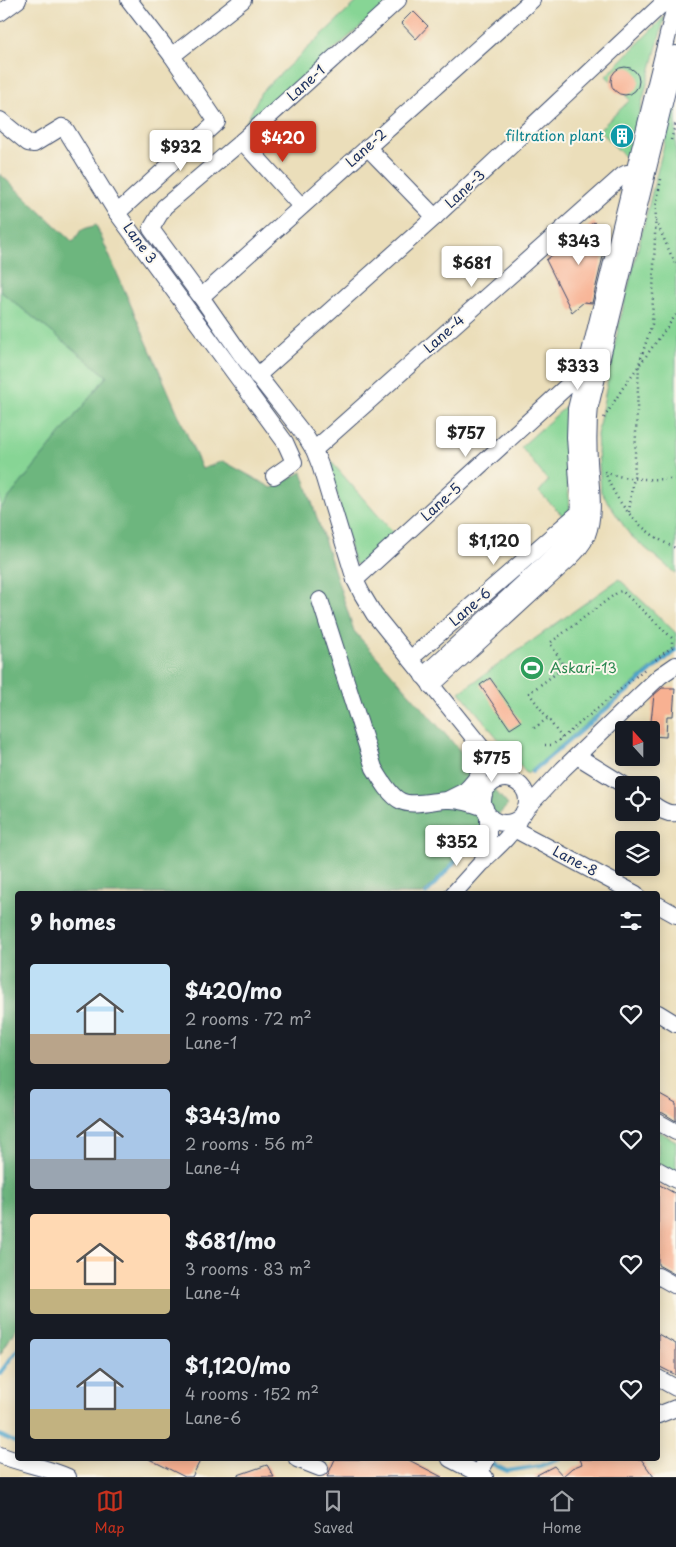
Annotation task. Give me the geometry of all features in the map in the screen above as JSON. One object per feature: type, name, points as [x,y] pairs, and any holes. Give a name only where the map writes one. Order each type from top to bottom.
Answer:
[{"type":"street","points":[[0,13],[18,0]]},
{"type":"street","name":"Lane 3","points":[[129,0],[172,56],[217,122],[117,213],[285,442],[294,462],[274,476]]},
{"type":"street","points":[[172,56],[243,0]]},
{"type":"street","name":"Lane-1","points":[[201,297],[151,229],[164,207],[242,141],[398,0]]},
{"type":"street","name":"Lane-2","points":[[201,297],[532,0]]},
{"type":"street","name":"Lane-3","points":[[258,376],[435,218],[659,7],[669,0]]},
{"type":"street","points":[[648,173],[676,2]]},
{"type":"street","points":[[427,681],[568,560],[580,548],[586,536],[590,523],[586,507],[591,372],[648,173],[676,54]]},
{"type":"street","points":[[0,120],[28,143],[34,144],[57,128],[62,127],[66,130],[117,213]]},
{"type":"street","points":[[242,141],[301,206]]},
{"type":"street","points":[[367,147],[435,218]]},
{"type":"street","name":"Lane-4","points":[[314,450],[623,174],[627,172],[648,173]]},
{"type":"street","points":[[201,297],[240,353],[306,437],[314,450],[355,580],[374,614],[507,779]]},
{"type":"street","name":"Lane-5","points":[[355,580],[566,387],[591,372]]},
{"type":"street","name":"Lane-6","points":[[417,653],[586,507]]},
{"type":"street","points":[[320,600],[374,768],[384,785],[401,802],[420,804],[447,800],[464,801],[486,811],[497,821],[504,822],[520,819]]},
{"type":"street","points":[[456,891],[563,769],[660,676],[676,665]]},
{"type":"street","points":[[465,791],[477,779],[487,755]]},
{"type":"street","points":[[577,756],[615,780]]},
{"type":"street","points":[[526,793],[547,776],[563,769]]},
{"type":"street","points":[[484,861],[488,842],[484,796],[490,785],[495,781],[507,779],[518,783],[526,793],[527,805],[520,819]]},
{"type":"street","points":[[447,800],[465,791],[490,785]]},
{"type":"street","points":[[660,808],[672,814],[676,813]]},
{"type":"street","name":"Lane-8","points":[[520,819],[631,891]]},
{"type":"street","points":[[660,906],[676,915]]},
{"type":"street","points":[[660,1014],[676,1024]]},
{"type":"street","points":[[660,1123],[676,1132]]},
{"type":"street","points":[[660,1171],[676,1180]]},
{"type":"street","points":[[660,1277],[676,1286]]},
{"type":"street","points":[[660,1379],[676,1388]]},
{"type":"street","points":[[660,1414],[676,1408]]},
{"type":"street","points":[[21,1461],[61,1469]]},
{"type":"street","points":[[302,1461],[320,1468]]},
{"type":"street","points":[[454,1461],[482,1475],[486,1461]]},
{"type":"path","points":[[669,148],[676,122]]},
{"type":"path","points":[[629,512],[634,479],[640,364],[652,324],[656,206],[648,173]]},
{"type":"path","points":[[656,219],[676,266]]},
{"type":"path","points":[[604,425],[604,417],[676,315]]},
{"type":"path","points":[[604,464],[612,492],[638,523],[662,542],[676,548]]},
{"type":"path","points":[[605,472],[618,477],[634,479],[676,479]]},
{"type":"path","points":[[546,745],[552,745],[562,738],[672,647],[672,638],[622,591],[618,592],[550,643],[565,667],[530,693],[562,738]]},
{"type":"path","points":[[534,728],[548,718]]},
{"type":"green space","points":[[359,0],[391,0],[243,129],[261,92]]},
{"type":"green space","points":[[665,16],[627,159],[599,130],[630,100],[606,76]]},
{"type":"green space","points":[[676,97],[676,574],[630,535],[601,492],[597,435],[619,324]]},
{"type":"green space","points":[[0,174],[73,242],[81,230],[96,225],[202,469],[223,461],[272,488],[302,472],[354,631],[508,805],[426,891],[15,891],[15,1330],[0,1355],[0,509],[107,376],[0,291]]},
{"type":"green space","points":[[0,291],[107,376],[0,509]]},
{"type":"green space","points":[[572,401],[568,424],[566,465],[570,508],[568,515],[564,517],[539,492],[548,481],[521,447]]},
{"type":"green space","points":[[328,458],[395,535],[361,566],[354,563]]},
{"type":"green space","points":[[619,579],[676,633],[676,647],[527,774],[460,692]]},
{"type":"green space","points":[[660,1132],[676,1141],[676,1174],[660,1164]]},
{"type":"building","points":[[413,11],[428,26],[416,39],[401,23]]},
{"type":"building","points":[[625,67],[635,71],[639,81],[635,91],[625,95],[615,91],[611,81],[615,71]]},
{"type":"building","name":"filtration plant","points":[[622,125],[633,136],[621,147],[611,136]]},
{"type":"building","points":[[594,222],[604,238],[607,239],[592,303],[584,302],[572,312],[546,260]]},
{"type":"building","points":[[490,678],[521,722],[510,729],[480,685]]},
{"type":"building","points":[[662,688],[675,688],[673,716],[667,716],[666,737],[660,737],[660,721],[651,721],[654,695]]},
{"type":"building","points":[[660,1094],[676,1103],[676,1121],[660,1112]]},
{"type":"building","points":[[660,1185],[676,1194],[676,1275],[660,1266]]},
{"type":"building","points":[[660,1335],[676,1344],[676,1375],[660,1367]]},
{"type":"building","points":[[153,1461],[200,1461],[192,1477],[185,1477]]},
{"type":"building","points":[[334,1461],[411,1461],[442,1477],[327,1477]]},
{"type":"building","points":[[581,1461],[642,1461],[654,1477],[533,1477],[554,1466],[563,1476],[572,1468],[582,1464]]},
{"type":"building","points":[[267,1465],[274,1477],[238,1477],[238,1475]]},
{"type":"waterway","points":[[532,772],[676,650]]},
{"type":"waterway","points":[[429,891],[469,846]]},
{"type":"waterway","points":[[0,1373],[15,1353]]},
{"type":"waterway","points":[[660,1423],[676,1417]]},
{"type":"waterway","points":[[0,1435],[15,1442]]},
{"type":"waterway","points":[[490,1463],[507,1471],[540,1466],[554,1461]]},
{"type":"place","name":"filtration plant","points":[[622,136]]},
{"type":"place","name":"Askari-13","points":[[532,668]]}]
